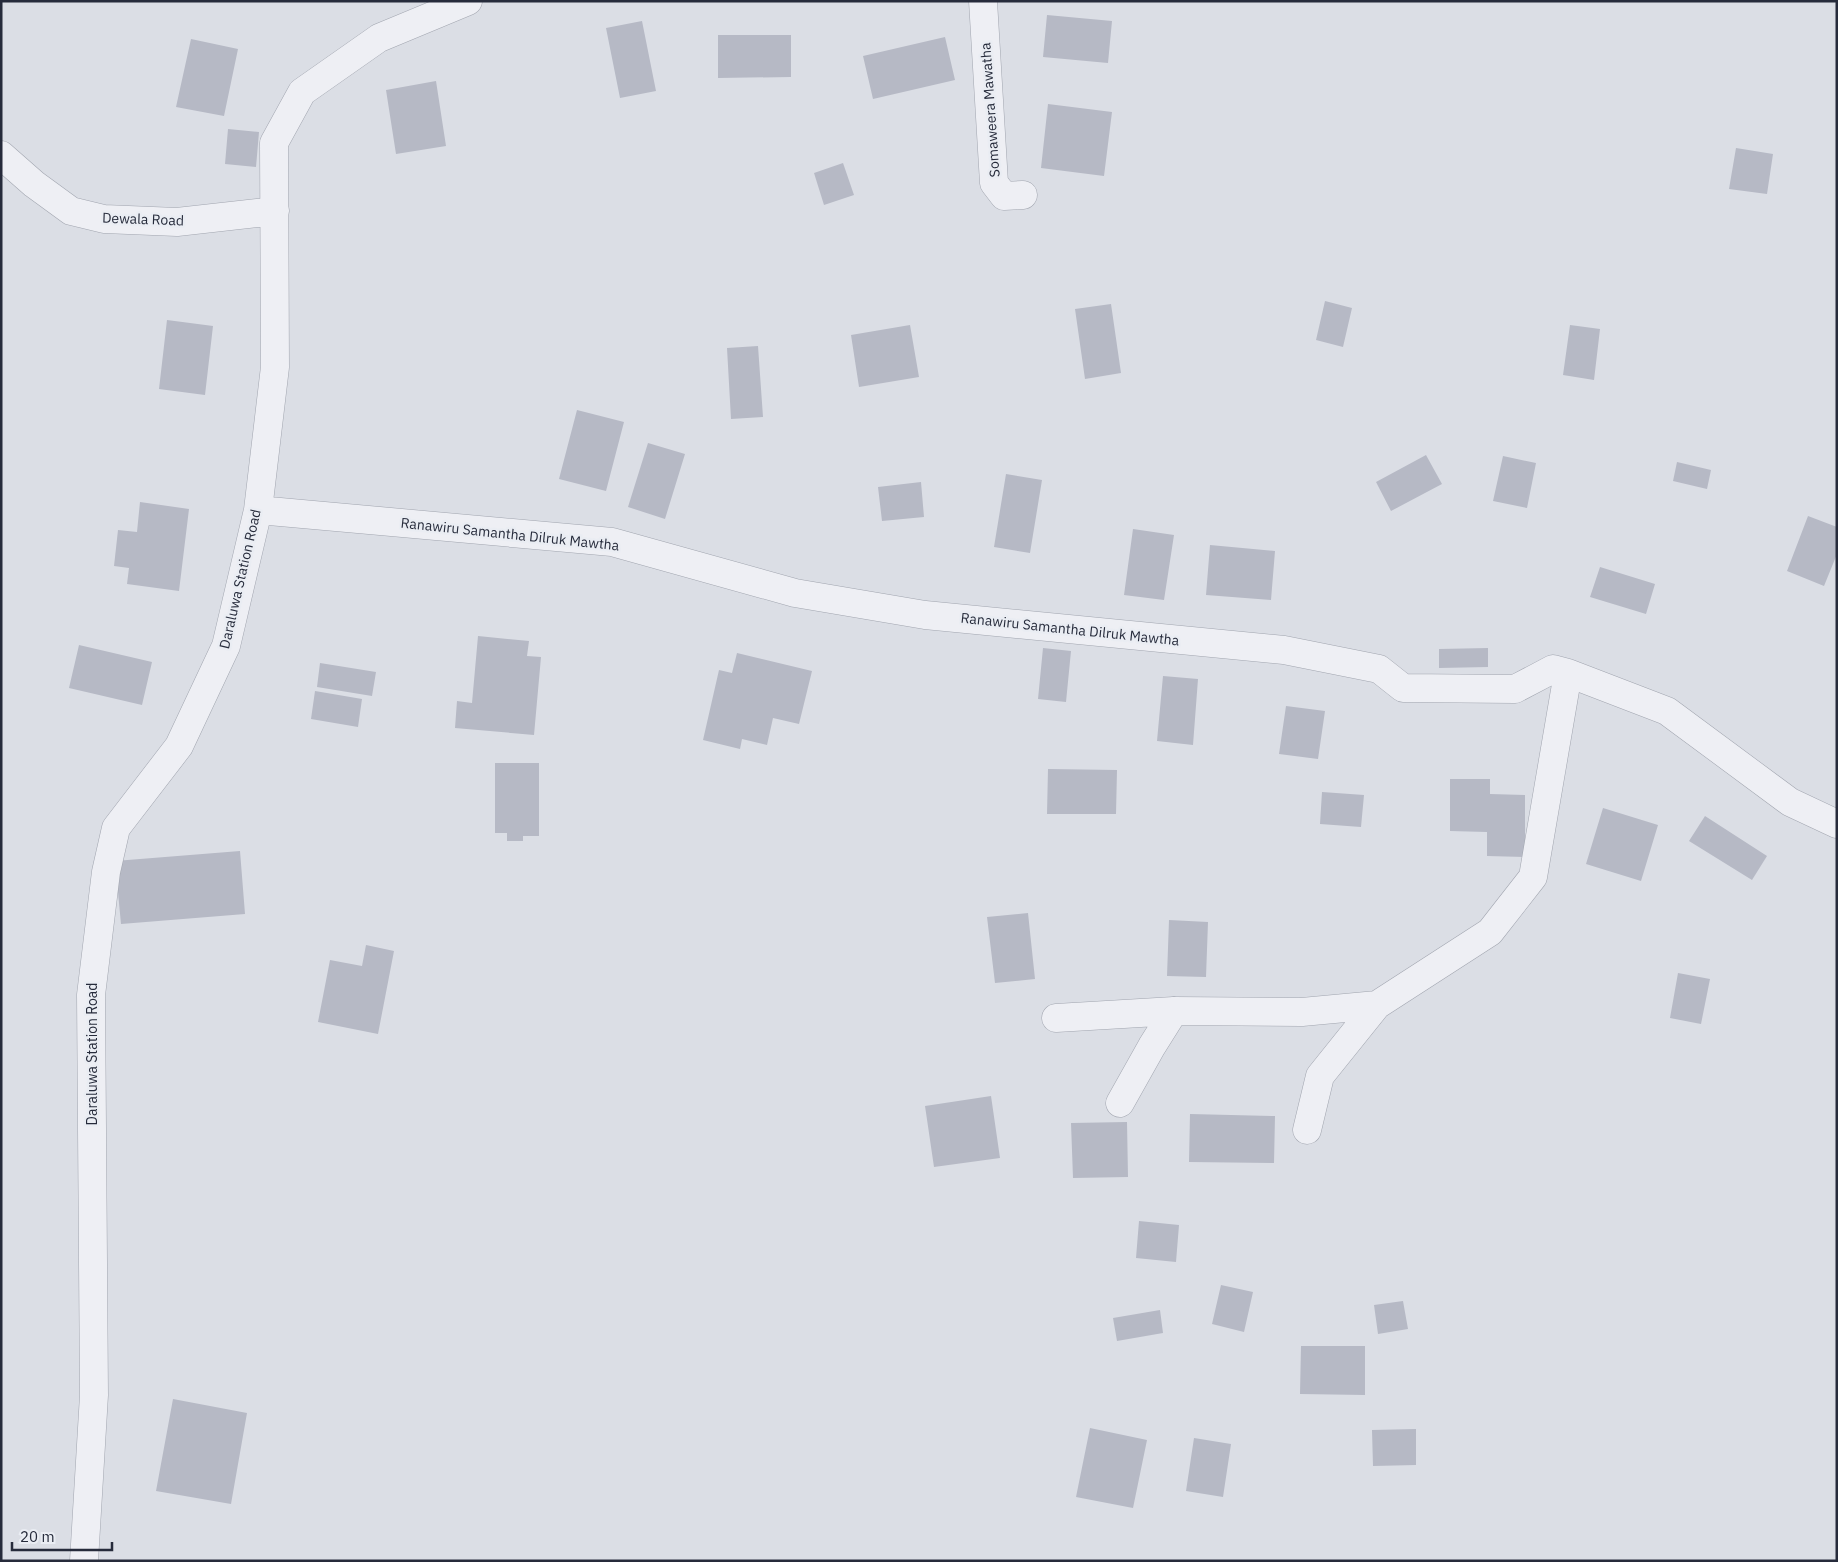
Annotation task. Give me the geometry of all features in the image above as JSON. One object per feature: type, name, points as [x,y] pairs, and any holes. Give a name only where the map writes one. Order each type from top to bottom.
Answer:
[{"type":"street","name":"Daraluwa Station Road","points":[[84,1561],[94,1395],[90,994],[106,872],[116,828],[180,746],[226,646],[258,510],[276,367],[274,143],[302,92],[379,38],[468,1]]},
{"type":"street","name":"Somaweera Mawatha","points":[[983,1],[994,183],[1004,196],[1023,195]]},
{"type":"street","name":"Dewala Road","points":[[1,155],[34,184],[70,211],[104,219],[177,222],[274,211]]},
{"type":"street","name":"Ranawiru Samantha Dilruk Mawtha","points":[[258,510],[612,542],[795,593],[925,615],[1284,650],[1379,669],[1403,688],[1515,689],[1553,669],[1667,711],[1790,802],[1837,824]]},
{"type":"street","points":[[1307,1130],[1320,1076],[1377,1005],[1490,932],[1533,877],[1556,732],[1568,673]]},
{"type":"street","points":[[1056,1018],[1174,1011],[1302,1012],[1377,1005]]},
{"type":"street","points":[[1120,1103],[1174,1011]]},
{"type":"building","points":[[1047,15],[1112,21],[1108,63],[1043,57]]},
{"type":"building","points":[[642,21],[656,91],[620,98],[606,28]]},
{"type":"building","points":[[718,35],[791,35],[791,77],[718,78]]},
{"type":"building","points":[[945,37],[955,80],[873,99],[863,56]]},
{"type":"building","points":[[191,39],[238,49],[224,116],[176,107]]},
{"type":"building","points":[[436,81],[446,146],[396,154],[386,90]]},
{"type":"building","points":[[1048,104],[1112,112],[1104,176],[1041,168]]},
{"type":"building","points":[[228,129],[259,132],[256,167],[225,164]]},
{"type":"building","points":[[1736,148],[1773,154],[1767,194],[1729,189]]},
{"type":"building","points":[[843,163],[854,195],[824,205],[814,173]]},
{"type":"building","points":[[1325,301],[1352,308],[1343,347],[1316,340]]},
{"type":"building","points":[[1111,304],[1121,373],[1085,379],[1075,309]]},
{"type":"building","points":[[167,320],[213,326],[205,395],[159,389]]},
{"type":"building","points":[[910,325],[919,377],[859,387],[851,335]]},
{"type":"building","points":[[1570,325],[1600,329],[1594,380],[1563,375]]},
{"type":"building","points":[[758,346],[763,417],[731,419],[727,348]]},
{"type":"building","points":[[577,410],[624,422],[606,491],[559,479]]},
{"type":"building","points":[[648,443],[685,454],[665,519],[628,507]]},
{"type":"building","points":[[1426,455],[1442,484],[1391,511],[1376,482]]},
{"type":"building","points":[[1503,456],[1536,463],[1527,508],[1493,501]]},
{"type":"building","points":[[1677,462],[1711,470],[1707,489],[1673,481]]},
{"type":"building","points":[[1006,474],[1042,480],[1030,553],[994,547]]},
{"type":"building","points":[[921,482],[924,517],[882,521],[878,487]]},
{"type":"building","points":[[140,502],[189,509],[179,591],[127,584],[129,568],[114,566],[118,530],[137,532]]},
{"type":"building","points":[[1808,516],[1837,527],[1837,554],[1824,586],[1787,571]]},
{"type":"building","points":[[1133,529],[1174,535],[1164,600],[1124,595]]},
{"type":"building","points":[[1210,545],[1275,551],[1271,600],[1206,595]]},
{"type":"building","points":[[1600,567],[1655,584],[1646,614],[1590,597]]},
{"type":"building","points":[[478,636],[529,641],[527,656],[541,657],[534,735],[455,728],[457,701],[472,703]]},
{"type":"building","points":[[79,645],[152,662],[142,705],[69,688]]},
{"type":"building","points":[[1043,648],[1071,651],[1066,702],[1038,699]]},
{"type":"building","points":[[1488,648],[1488,667],[1439,668],[1439,649]]},
{"type":"building","points":[[737,653],[812,671],[799,724],[773,718],[767,745],[742,739],[740,749],[703,740],[719,670],[732,673]]},
{"type":"building","points":[[320,663],[376,672],[372,696],[317,687]]},
{"type":"building","points":[[1163,676],[1198,679],[1193,745],[1157,741]]},
{"type":"building","points":[[315,691],[362,699],[358,727],[311,719]]},
{"type":"building","points":[[1286,706],[1325,711],[1318,759],[1279,754]]},
{"type":"building","points":[[495,763],[539,763],[539,836],[523,836],[523,841],[507,841],[507,833],[495,833]]},
{"type":"building","points":[[1048,769],[1117,770],[1116,814],[1047,814]]},
{"type":"building","points":[[1450,779],[1490,779],[1490,794],[1525,795],[1525,857],[1487,856],[1487,832],[1450,831]]},
{"type":"building","points":[[1322,792],[1364,795],[1361,827],[1320,824]]},
{"type":"building","points":[[1603,808],[1658,825],[1641,881],[1586,864]]},
{"type":"building","points":[[1705,816],[1767,856],[1752,880],[1689,841]]},
{"type":"building","points":[[240,851],[245,914],[121,924],[115,861]]},
{"type":"building","points":[[1028,913],[1035,979],[995,983],[987,917]]},
{"type":"building","points":[[1169,920],[1208,922],[1206,977],[1167,976]]},
{"type":"building","points":[[366,945],[394,951],[378,1034],[318,1022],[330,960],[362,966]]},
{"type":"building","points":[[1678,973],[1710,979],[1701,1024],[1670,1018]]},
{"type":"building","points":[[991,1096],[1000,1158],[934,1167],[925,1106]]},
{"type":"building","points":[[1190,1114],[1275,1116],[1274,1163],[1189,1162]]},
{"type":"building","points":[[1127,1122],[1128,1177],[1073,1178],[1071,1123]]},
{"type":"building","points":[[1139,1221],[1179,1225],[1176,1262],[1136,1258]]},
{"type":"building","points":[[1221,1285],[1253,1292],[1244,1332],[1212,1324]]},
{"type":"building","points":[[1403,1301],[1408,1329],[1378,1334],[1374,1305]]},
{"type":"building","points":[[1160,1310],[1163,1333],[1117,1341],[1113,1318]]},
{"type":"building","points":[[1301,1346],[1365,1346],[1365,1395],[1300,1394]]},
{"type":"building","points":[[173,1399],[247,1413],[231,1504],[156,1491]]},
{"type":"building","points":[[1090,1428],[1147,1440],[1133,1508],[1076,1497]]},
{"type":"building","points":[[1416,1429],[1416,1465],[1373,1466],[1372,1430]]},
{"type":"building","points":[[1194,1438],[1231,1444],[1223,1497],[1186,1491]]}]
